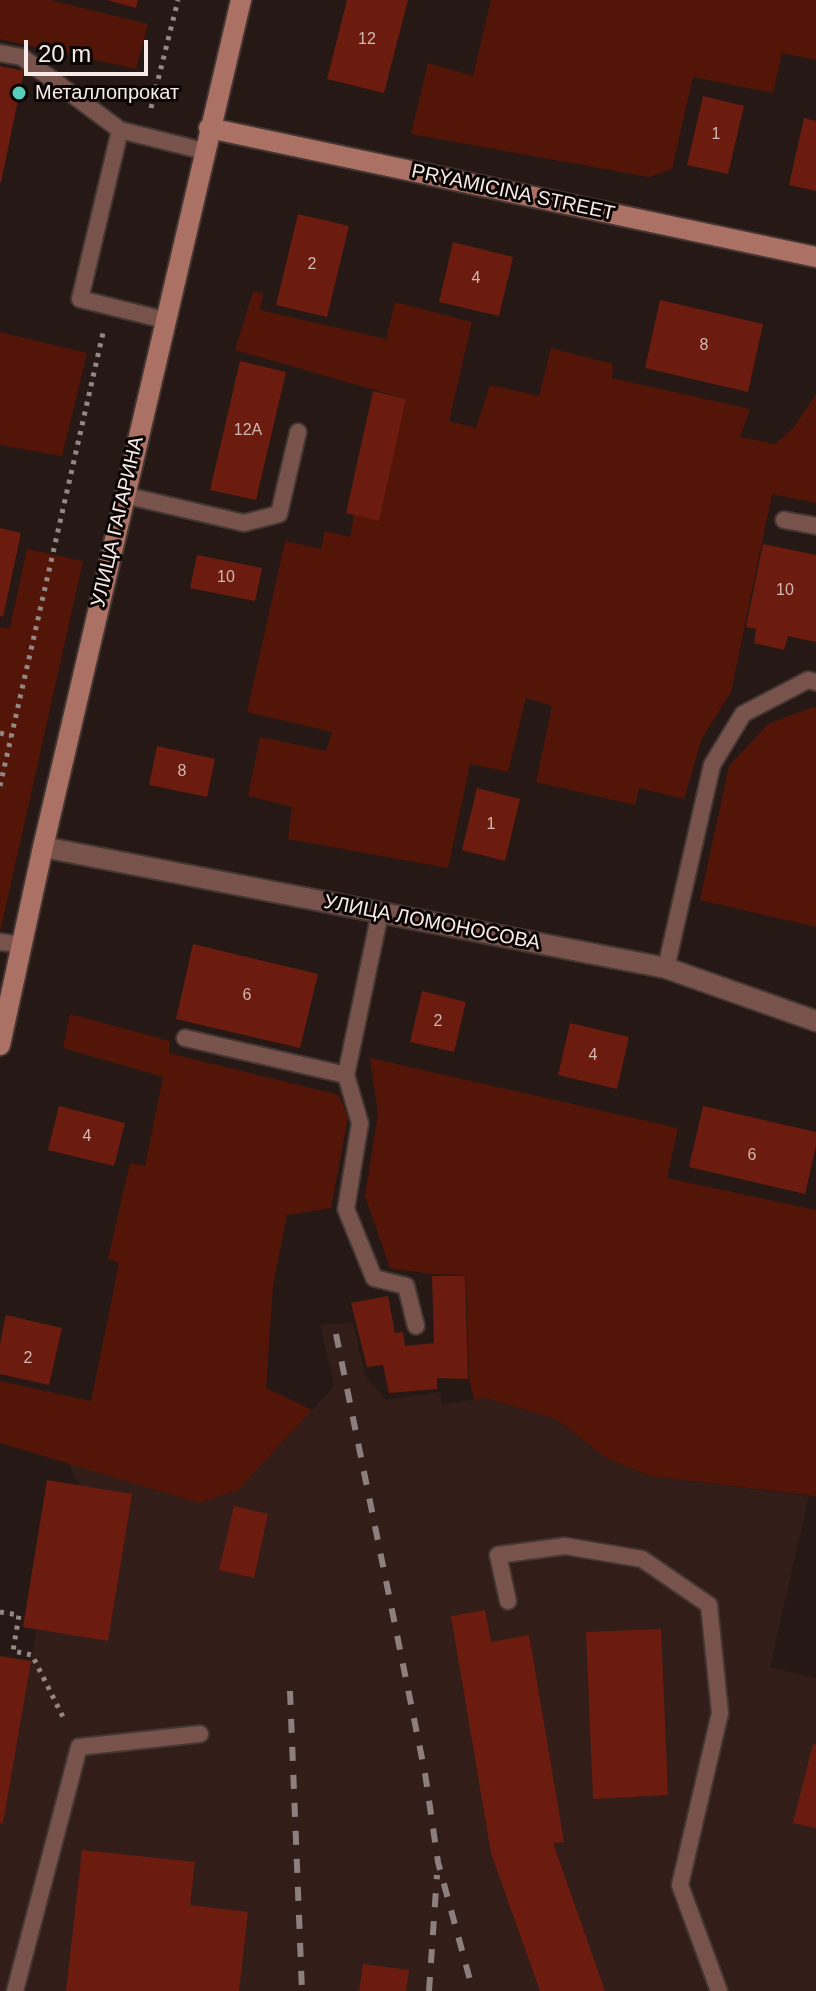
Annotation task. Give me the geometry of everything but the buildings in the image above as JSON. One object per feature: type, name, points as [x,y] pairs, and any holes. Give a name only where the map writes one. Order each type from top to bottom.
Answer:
[{"type":"street","name":"УЛИЦА ГАГАРИНА","points":[[0,1045],[124,495],[241,0]]},
{"type":"street","name":"PRYAMICINA STREET","points":[[209,128],[816,257]]},
{"type":"street","name":"УЛИЦА ЛОМОНОСОВА","points":[[43,847],[666,968],[816,1021]]},
{"type":"lane","points":[[0,53],[22,57],[120,130],[204,151]]},
{"type":"lane","points":[[120,130],[80,299],[165,320]]},
{"type":"lane","points":[[124,495],[244,523],[279,514],[298,432]]},
{"type":"lane","points":[[784,520],[816,526]]},
{"type":"lane","points":[[666,968],[712,765],[743,714],[808,680],[816,682]]},
{"type":"lane","points":[[380,913],[346,1075],[360,1123],[346,1209],[374,1278],[406,1286],[416,1326]]},
{"type":"lane","points":[[0,942],[22,945]]},
{"type":"lane","points":[[185,1038],[346,1075]]},
{"type":"lane","points":[[508,1601],[498,1555],[565,1546],[642,1559],[709,1605],[720,1713],[680,1885],[719,1991]]},
{"type":"lane","points":[[15,1991],[79,1747],[200,1734]]},
{"type":"path","points":[[144,136],[178,0]]},
{"type":"path","points":[[0,786],[109,306]]},
{"type":"path","points":[[0,733],[11,736]]},
{"type":"path","points":[[0,1612],[19,1615],[13,1651],[32,1655],[79,1747]]},
{"type":"shaded area","points":[[0,0],[50,0],[148,24],[136,69],[0,39]]},
{"type":"shaded area","points":[[491,0],[816,0],[816,60],[782,53],[773,93],[693,77],[672,169],[649,177],[411,134],[428,63],[473,76]]},
{"type":"shaded area","points":[[253,292],[263,293],[260,310],[386,339],[395,302],[472,322],[449,421],[476,428],[490,385],[539,396],[551,348],[613,364],[612,378],[750,409],[740,437],[775,444],[794,427],[816,394],[816,503],[772,494],[731,692],[702,738],[684,799],[639,788],[635,805],[536,782],[552,706],[526,698],[508,772],[470,764],[448,868],[288,839],[292,807],[248,796],[260,737],[326,751],[332,732],[247,712],[285,541],[321,549],[325,531],[350,537],[354,515],[379,520],[406,399],[235,350]]},
{"type":"shaded area","points":[[0,332],[87,353],[62,456],[0,445]]},
{"type":"shaded area","points":[[27,549],[83,561],[0,932],[0,627],[10,628]]},
{"type":"shaded area","points":[[816,708],[816,927],[700,900],[729,766],[768,724]]},
{"type":"shaded area","points":[[70,1014],[170,1041],[169,1053],[339,1095],[348,1117],[331,1208],[287,1215],[273,1285],[266,1388],[312,1410],[238,1490],[199,1503],[0,1443],[0,1381],[91,1401],[119,1263],[108,1259],[130,1163],[145,1166],[163,1077],[63,1048]]},
{"type":"shaded area","points":[[370,1058],[678,1128],[667,1178],[816,1210],[816,1496],[650,1476],[608,1459],[556,1419],[486,1398],[474,1399],[469,1379],[466,1275],[390,1268],[365,1196],[378,1114]]},
{"type":"shaded area","points":[[353,1322],[365,1375],[386,1400],[440,1392],[442,1404],[486,1398],[556,1419],[608,1459],[650,1476],[809,1496],[770,1667],[816,1678],[816,1991],[0,1991],[0,1656],[31,1661],[36,1629],[23,1627],[47,1480],[79,1485],[68,1462],[199,1503],[238,1490],[334,1386],[320,1325]]},
{"type":"railway","points":[[336,1334],[425,1773],[438,1862],[473,1991]]},
{"type":"railway","points":[[290,1691],[302,1991]]},
{"type":"railway","points":[[429,1991],[437,1875]]},
{"type":"place","name":"Металлопрокат","points":[[19,93]]}]
